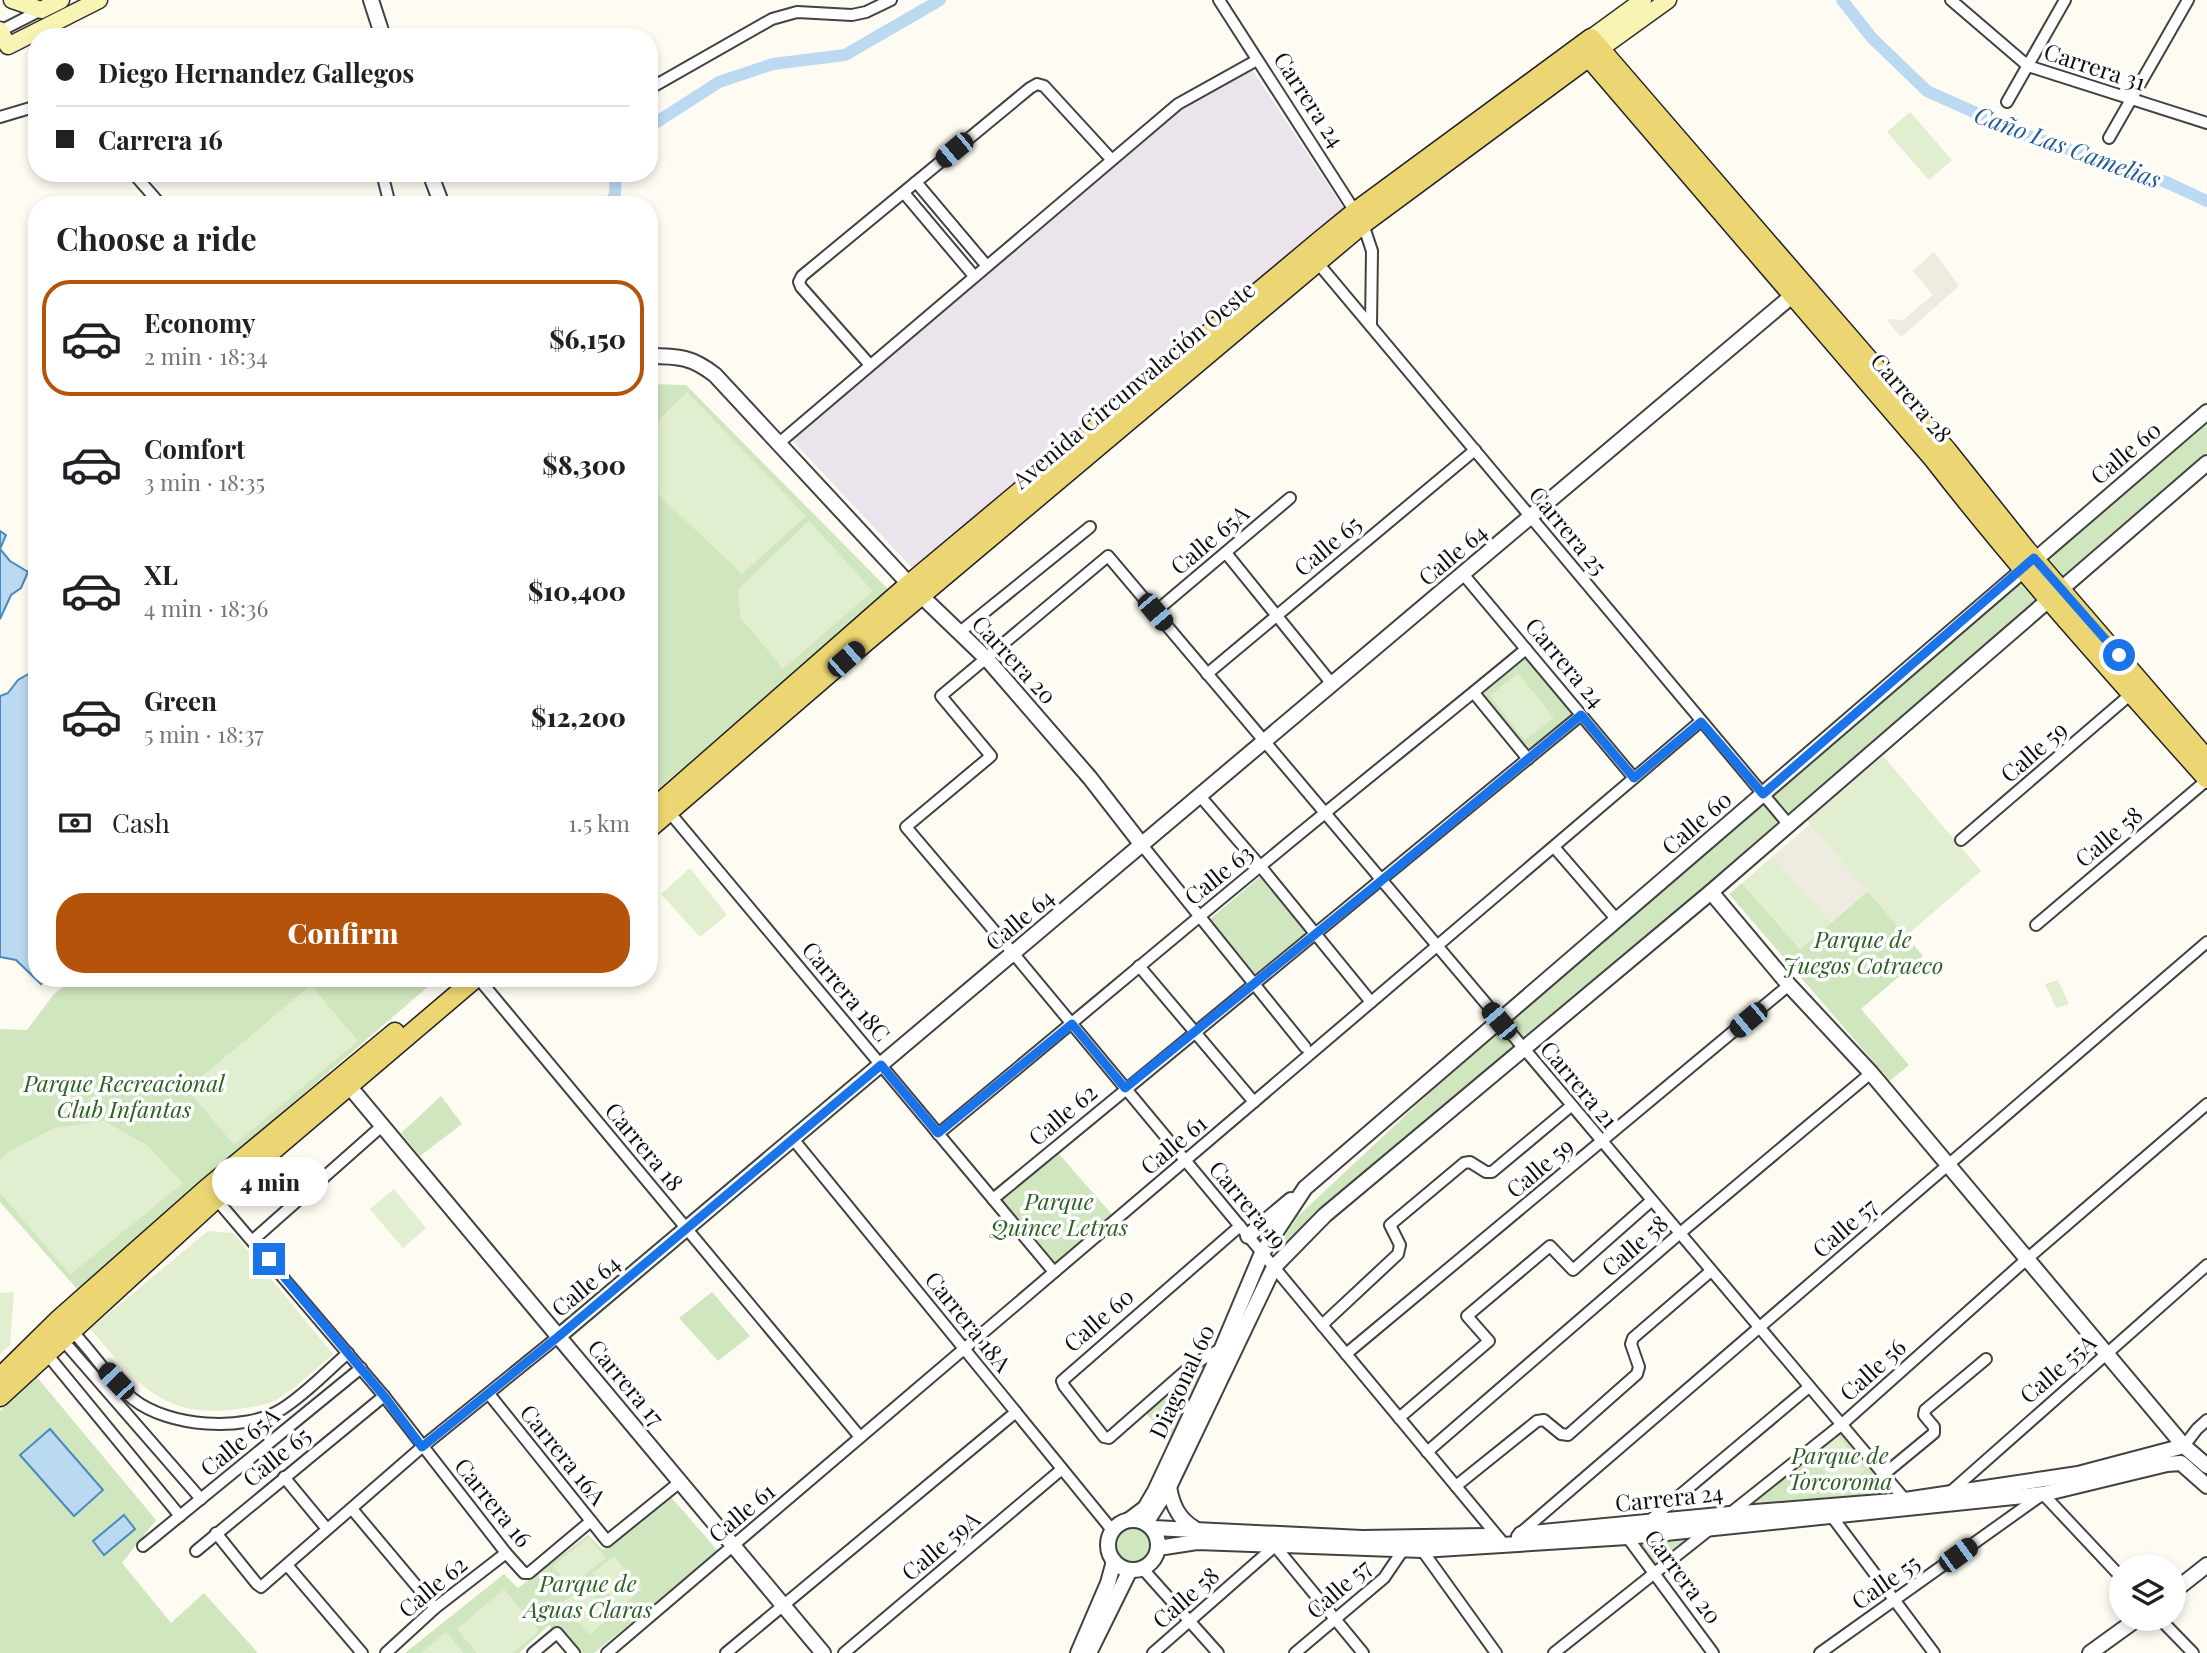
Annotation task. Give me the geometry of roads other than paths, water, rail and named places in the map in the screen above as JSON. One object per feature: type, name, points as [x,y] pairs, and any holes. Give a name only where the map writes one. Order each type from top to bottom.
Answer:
[{"type":"main road","points":[[14,1],[41,10],[61,0]]},
{"type":"main road","points":[[2,37],[99,0]]},
{"type":"main road","name":"Avenida Circunvalación Oeste","points":[[1590,48],[1643,0]]},
{"type":"main road","name":"Avenida Circunvalación Oeste","points":[[660,808],[914,590],[1359,217],[1590,48],[1668,0]]},
{"type":"main road","name":"Carrera 28","points":[[1590,48],[1798,291],[1947,450],[2028,564],[2207,759]]},
{"type":"main road","name":"Avenida Circunvalación Oeste","points":[[914,590],[1317,262],[1359,217]]},
{"type":"main road","name":"Carrera 28","points":[[2055,594],[2131,694],[2207,779]]},
{"type":"main road","points":[[0,1377],[216,1199],[450,987]]},
{"type":"main road","points":[[0,1397],[46,1353],[61,1329],[206,1189],[466,987]]},
{"type":"street","points":[[371,0],[380,28]]},
{"type":"street","points":[[658,84],[772,19],[797,12],[852,15],[866,12],[891,0]]},
{"type":"street","name":"Carrera 24","points":[[1219,0],[1359,217],[1372,251],[1371,326]]},
{"type":"street","name":"Carrera 31","points":[[1951,0],[2028,66],[2207,123]]},
{"type":"street","points":[[2007,102],[2065,0]]},
{"type":"street","points":[[2109,138],[2188,0]]},
{"type":"street","points":[[2,37],[41,10]]},
{"type":"street","points":[[779,443],[1178,104],[1257,60]]},
{"type":"street","points":[[870,365],[799,282],[802,276],[1037,84],[1044,86],[1111,159]]},
{"type":"street","points":[[0,117],[28,109]]},
{"type":"street","points":[[141,182],[153,196]]},
{"type":"street","points":[[916,182],[986,265]]},
{"type":"street","points":[[904,193],[974,276]]},
{"type":"street","name":"Carrera 25","points":[[1317,262],[1789,825]]},
{"type":"street","name":"Calle 64","points":[[216,1533],[261,1587],[422,1447],[687,1229],[1798,291]]},
{"type":"street","name":"Carrera 20","points":[[658,356],[677,356],[698,362],[715,375],[914,590],[987,659],[1090,778],[1306,1047]]},
{"type":"street","name":"Calle 60","points":[[1262,1253],[1305,1188],[2207,412]]},
{"type":"street","name":"Calle 65","points":[[1207,674],[1475,450]]},
{"type":"street","points":[[1274,1267],[1325,1215],[1711,892],[2207,463]]},
{"type":"street","name":"Calle 65A","points":[[1155,612],[1290,498]]},
{"type":"street","points":[[960,632],[1090,527]]},
{"type":"street","points":[[1226,552],[1332,684]]},
{"type":"street","name":"Carrera 21","points":[[987,659],[1108,556],[1909,1505]]},
{"type":"street","name":"Carrera 24","points":[[1463,574],[1634,778]]},
{"type":"street","name":"Calle 63","points":[[938,1133],[1526,649]]},
{"type":"street","name":"Carrera 19","points":[[987,659],[941,696],[991,756],[906,827],[1427,1452],[1507,1540]]},
{"type":"street","points":[[1474,693],[1528,758]]},
{"type":"street","name":"Calle 59","points":[[1961,840],[2131,694]]},
{"type":"street","name":"Calle 62","points":[[993,1199],[1581,715]]},
{"type":"street","name":"Calle 61","points":[[607,1653],[1701,722]]},
{"type":"street","name":"Calle 58","points":[[2036,925],[2207,779]]},
{"type":"street","points":[[1200,796],[1371,1002]]},
{"type":"street","name":"Carrera 18C","points":[[660,808],[881,1065],[1054,1272]]},
{"type":"street","points":[[1554,847],[1617,920]]},
{"type":"street","points":[[1711,892],[1789,985],[1871,1073],[2185,1446],[2207,1466]]},
{"type":"street","name":"Calle 57","points":[[1507,1540],[1759,1328],[2207,942]]},
{"type":"street","points":[[1139,966],[1254,1102]]},
{"type":"street","name":"Calle 59","points":[[1346,1354],[1789,985]]},
{"type":"street","name":"Carrera 18","points":[[485,987],[860,1437]]},
{"type":"street","name":"Calle 58","points":[[1427,1452],[1679,1234],[1871,1073]]},
{"type":"street","name":"Carrera 17","points":[[346,1082],[823,1653]]},
{"type":"street","name":"Calle 56","points":[[1554,1653],[1841,1425],[2028,1258],[2207,1104]]},
{"type":"street","points":[[1322,1325],[1398,1254],[1401,1245],[1390,1225],[1464,1163],[1470,1163],[1486,1172],[1492,1171],[1571,1106]]},
{"type":"street","points":[[253,1240],[383,1125]]},
{"type":"street","name":"Carrera 18A","points":[[793,1139],[1112,1530]]},
{"type":"street","points":[[1244,1231],[1305,1188]]},
{"type":"street","name":"Carrera 16","points":[[216,1199],[361,1368],[524,1573],[530,1573],[591,1521]]},
{"type":"street","points":[[1399,1418],[1489,1341],[1467,1316],[1550,1246],[1573,1270],[1651,1200]]},
{"type":"street","name":"Calle 60","points":[[1222,1348],[1191,1366],[1109,1438],[1104,1437],[1063,1386],[1062,1381],[1244,1231]]},
{"type":"street","name":"Diagonal 60","points":[[1129,1520],[1145,1508],[1155,1491],[1222,1348],[1262,1253]]},
{"type":"street","name":"Calle 55A","points":[[1937,1506],[1949,1492],[2207,1265]]},
{"type":"street","name":"Diagonal 60","points":[[1149,1525],[1274,1267]]},
{"type":"street","points":[[1456,1486],[1537,1421],[1544,1420],[1568,1435],[1637,1374],[1639,1367],[1631,1344],[1633,1338],[1711,1271]]},
{"type":"street","points":[[61,1329],[201,1499]]},
{"type":"street","name":"Calle 65A","points":[[61,1329],[130,1397],[146,1409],[177,1420],[219,1423],[264,1417],[282,1409],[348,1353]]},
{"type":"street","points":[[46,1353],[180,1516]]},
{"type":"street","points":[[1884,1475],[1934,1433],[1934,1427],[1924,1415],[1925,1410],[1986,1359]]},
{"type":"street","points":[[1191,1366],[1200,1372],[1205,1384]]},
{"type":"street","name":"Calle 65A","points":[[143,1546],[361,1368]]},
{"type":"street","points":[[1649,1521],[1809,1387]]},
{"type":"street","name":"Carrera 16A","points":[[489,1394],[607,1541],[680,1482]]},
{"type":"street","name":"Calle 65","points":[[196,1551],[384,1396]]},
{"type":"street","points":[[726,1653],[1016,1412]]},
{"type":"street","points":[[264,1417],[279,1435]]},
{"type":"street","points":[[2207,1420],[2185,1446],[2181,1463],[2207,1486]]},
{"type":"street","name":"Carrera 24","points":[[1158,1548],[1197,1542],[1404,1550],[1623,1531],[1711,1529],[1833,1518],[1909,1505],[1949,1492],[2078,1474],[2185,1446]]},
{"type":"street","name":"Carrera 24","points":[[1623,1531],[1649,1521],[1730,1514],[1937,1506],[2043,1494],[2181,1463]]},
{"type":"street","name":"Calle 59A","points":[[845,1653],[1062,1469]]},
{"type":"street","points":[[284,1477],[327,1529]]},
{"type":"street","points":[[1169,1487],[1174,1507],[1186,1524],[1194,1528]]},
{"type":"street","points":[[2043,1494],[2109,1564]]},
{"type":"street","name":"Calle 55","points":[[1820,1653],[2043,1494]]},
{"type":"street","points":[[352,1509],[435,1608]]},
{"type":"street","points":[[1833,1518],[1934,1653]]},
{"type":"street","points":[[1089,1653],[1136,1569],[1155,1558],[1158,1548],[1149,1525],[1129,1520],[1112,1530],[1108,1549],[1114,1561],[1118,1566],[1136,1569],[1190,1621],[1218,1653]]},
{"type":"street","name":"Carrera 24","points":[[1149,1525],[1362,1538],[1507,1540]]},
{"type":"street","name":"Carrera 20","points":[[1623,1531],[1713,1653]]},
{"type":"street","points":[[1275,1546],[1363,1653]]},
{"type":"street","name":"Calle 58","points":[[1153,1653],[1275,1546]]},
{"type":"street","points":[[1422,1549],[1496,1653]]},
{"type":"street","name":"Calle 57","points":[[1295,1653],[1384,1578],[1404,1550]]},
{"type":"street","name":"Calle 62","points":[[386,1653],[435,1608],[506,1553]]},
{"type":"street","points":[[1078,1653],[1108,1583],[1114,1561]]},
{"type":"street","points":[[2186,1581],[2207,1564]]},
{"type":"street","points":[[287,1565],[362,1653]]},
{"type":"street","points":[[2090,1653],[2120,1631]]},
{"type":"street","points":[[2172,1631],[2193,1653]]},
{"type":"street","points":[[533,1653],[557,1633],[573,1653]]},
{"type":"water","points":[[0,531],[6,535],[0,549]]},
{"type":"water","points":[[0,549],[10,561],[28,572],[21,588],[11,595],[0,619]]},
{"type":"water","points":[[28,674],[28,972],[16,960],[0,957],[0,696],[8,693],[18,680]]},
{"type":"water","points":[[50,1429],[103,1490],[74,1516],[20,1455]]},
{"type":"water","points":[[124,1515],[135,1529],[104,1555],[93,1541]]},
{"type":"waterway","name":"Caño Las Camelias","points":[[658,121],[719,82],[773,64],[845,55],[940,0]]},
{"type":"waterway","name":"Caño Las Camelias","points":[[1842,0],[1872,38],[1927,91],[2023,134],[2166,182],[2207,201]]},
{"type":"waterway","name":"Caño Las Camelias","points":[[614,196],[616,182]]},
{"type":"park label","name":"Parque de Juegos Cotraeco","points":[[1863,951]]},
{"type":"park label","name":"Parque Recreacional Club Infantas","points":[[124,1095]]},
{"type":"park label","name":"Parque Quince Letras","points":[[1059,1213]]},
{"type":"park label","name":"Parque de Torcoroma","points":[[1840,1467]]},
{"type":"park label","name":"Parque de Aguas Claras","points":[[588,1595]]}]
